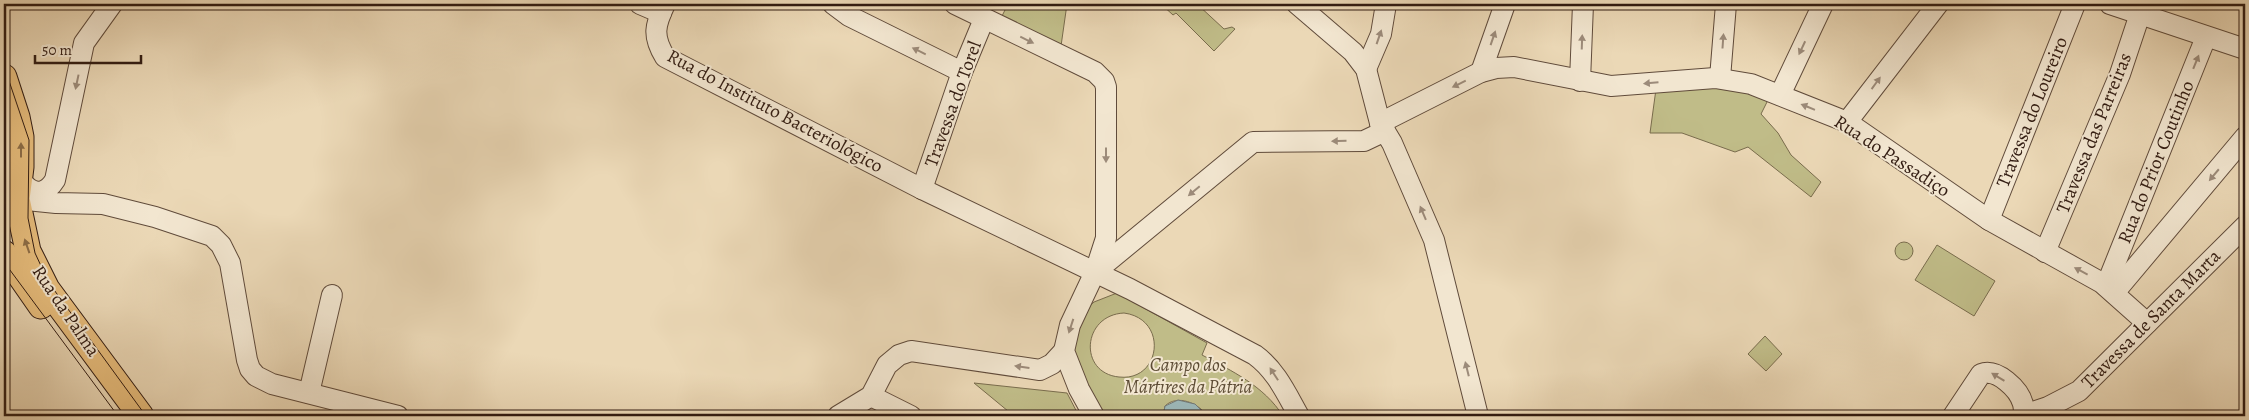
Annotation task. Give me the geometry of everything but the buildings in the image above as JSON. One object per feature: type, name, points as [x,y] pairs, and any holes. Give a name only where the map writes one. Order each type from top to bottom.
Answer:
[{"type":"main road","name":"Rua da Palma","points":[[4,77],[18,117],[21,137],[13,194],[28,251],[47,290],[141,416]]},
{"type":"main road","name":"Rua da Palma","points":[[4,253],[122,416]]},
{"type":"street","points":[[640,4],[663,9]]},
{"type":"street","points":[[838,416],[871,396],[887,365],[899,355],[911,351],[1040,370],[1052,364],[1064,351],[1070,325],[1095,272],[1106,238],[1106,87],[1104,81],[1095,72],[954,4]]},
{"type":"street","points":[[1297,4],[1353,52],[1366,69],[1383,127],[1434,240],[1478,416]]},
{"type":"street","points":[[1366,69],[1381,34],[1386,4]]},
{"type":"street","points":[[1481,72],[1505,4]]},
{"type":"street","points":[[1580,81],[1583,4]]},
{"type":"street","points":[[1720,78],[1726,4]]},
{"type":"street","points":[[1780,95],[1822,4]]},
{"type":"street","points":[[1847,122],[1938,4]]},
{"type":"street","name":"Travessa do Loureiro","points":[[1989,220],[2075,4]]},
{"type":"street","points":[[2110,4],[2245,49]]},
{"type":"street","points":[[13,194],[28,188],[39,192],[51,186],[55,180],[84,43],[111,5]]},
{"type":"street","points":[[835,6],[849,16],[962,72]]},
{"type":"street","name":"Rua do Instituto Bacteriológico","points":[[663,9],[656,30],[657,44],[665,56],[922,189]]},
{"type":"street","name":"Travessa das Parreiras","points":[[2046,252],[2120,74],[2140,14]]},
{"type":"street","name":"Travessa do Torel","points":[[922,189],[962,72],[984,19]]},
{"type":"street","name":"Rua do Prior Coutinho","points":[[2110,290],[2206,37]]},
{"type":"street","name":"Rua do Passadiço","points":[[1095,272],[1253,142],[1364,141],[1383,127],[1481,72],[1496,68],[1514,67],[1611,86],[1720,78],[1751,84],[1847,122],[1989,220],[2110,290],[2146,323]]},
{"type":"street","points":[[2110,290],[2245,137]]},
{"type":"street","points":[[922,189],[1078,266],[1130,289],[1220,335],[1265,362],[1299,416]]},
{"type":"street","points":[[13,194],[56,203],[103,204],[155,217],[212,236],[220,245],[230,263],[247,360],[252,372],[267,382],[398,416]]},
{"type":"street","name":"Travessa de Santa Marta","points":[[2024,416],[2048,407],[2079,391],[2245,226]]},
{"type":"street","points":[[1081,303],[1102,292],[1130,289]]},
{"type":"street","points":[[309,393],[332,295]]},
{"type":"street","points":[[1064,351],[1079,389],[1094,416]]},
{"type":"street","points":[[1953,416],[1981,374],[1990,373],[2001,377],[2017,393],[2024,405],[2024,416]]},
{"type":"street","points":[[871,396],[910,416]]},
{"type":"green space","points":[[1008,4],[1067,4],[1061,46],[1001,18]]},
{"type":"green space","points":[[1161,4],[1197,4],[1224,29],[1232,27],[1235,29],[1214,51],[1176,13],[1173,15]]},
{"type":"green space","points":[[1724,86],[1769,98],[1761,114],[1778,133],[1791,155],[1821,182],[1811,197],[1748,147],[1735,152],[1682,133],[1650,133],[1656,89]]},
{"type":"green space","points":[[1900,242],[1908,242],[1913,247],[1911,258],[1900,260],[1895,255],[1895,247]]},
{"type":"green space","points":[[1937,245],[1995,281],[1974,316],[1915,280]]},
{"type":"green space","name":"Campo dos Mártires da Pátria","points":[[1117,293],[1207,343],[1202,355],[1247,380],[1267,396],[1283,416],[1207,416],[1199,407],[1181,400],[1170,402],[1165,406],[1163,416],[1089,416],[1071,355],[1085,310],[1094,302]],"holes":[[[1124,313],[1138,318],[1148,326],[1153,337],[1154,349],[1151,361],[1144,370],[1133,376],[1119,377],[1106,373],[1097,366],[1091,356],[1090,344],[1093,333],[1100,323],[1110,316]]]},
{"type":"green space","points":[[1765,336],[1782,354],[1766,371],[1748,354]]},
{"type":"green space","name":"Campo dos Mártires da Pátria","points":[[974,383],[1067,393],[1079,416],[1014,416]]},
{"type":"water","points":[[1178,400],[1195,404],[1207,416],[1163,416],[1165,406]]},
{"type":"tram line","points":[[4,66],[29,140],[28,218],[35,253],[49,283],[146,416]]},
{"type":"tram line","points":[[4,262],[118,416]]}]
